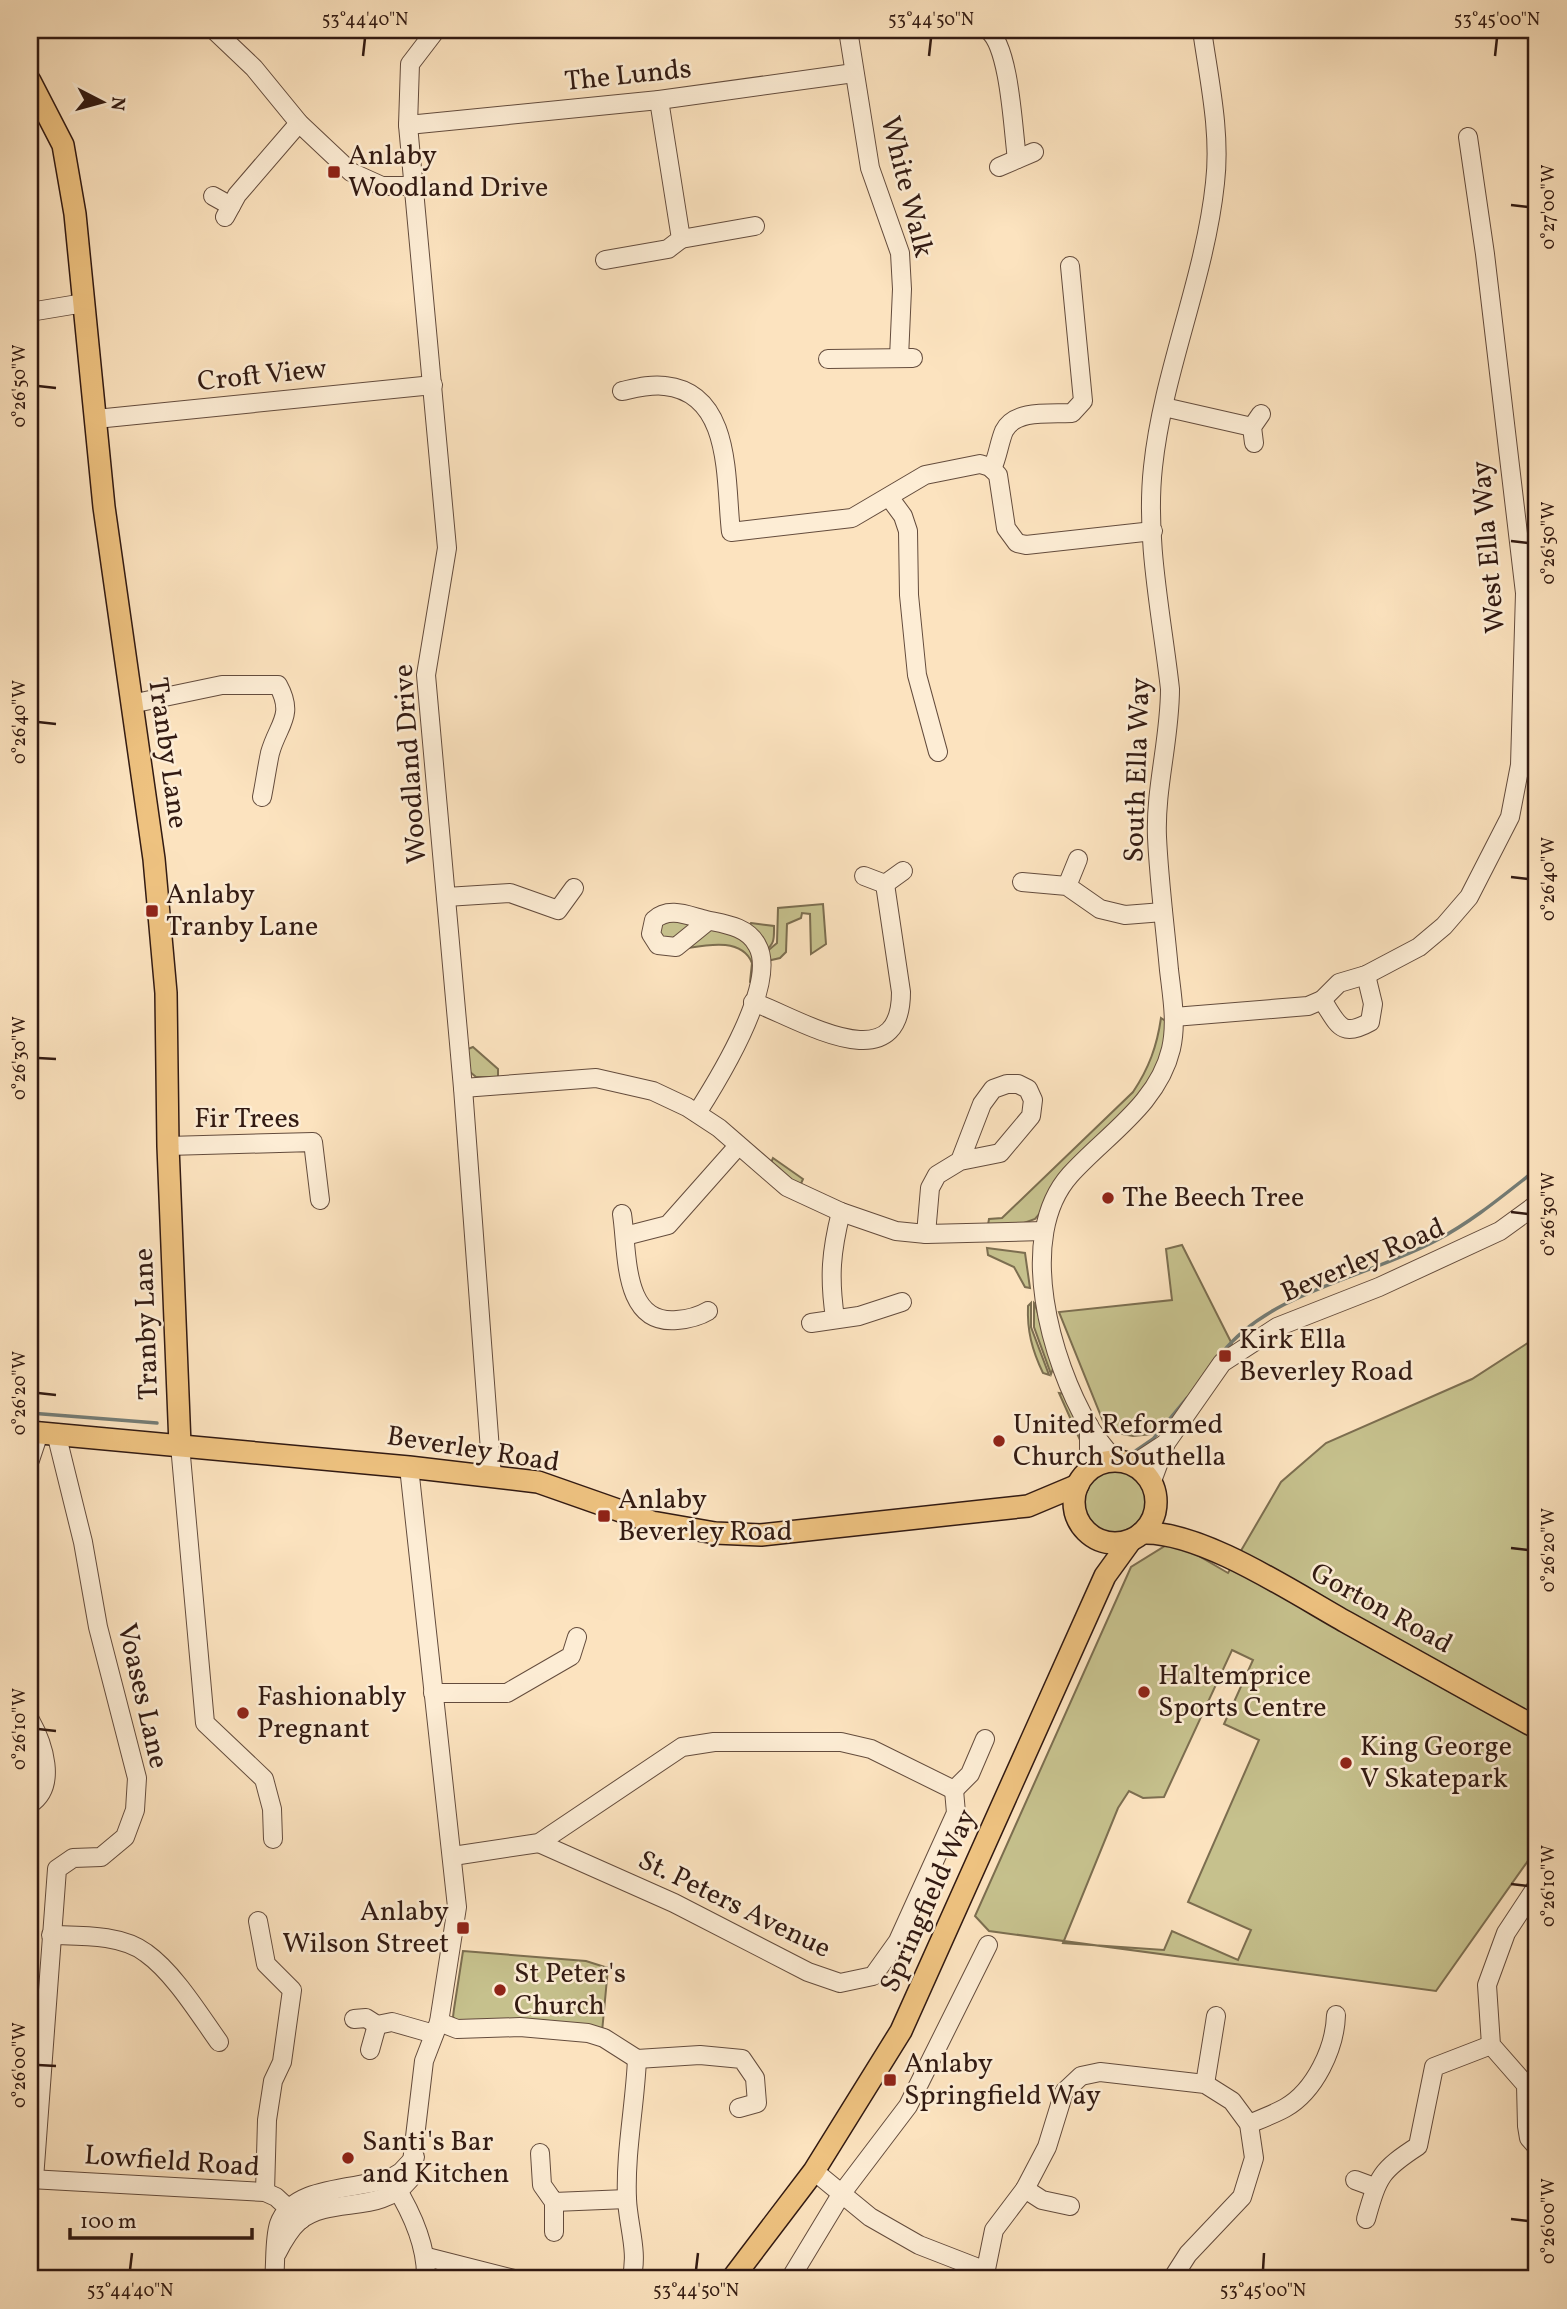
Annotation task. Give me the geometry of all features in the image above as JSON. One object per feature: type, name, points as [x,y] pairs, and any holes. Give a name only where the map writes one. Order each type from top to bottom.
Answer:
[{"type":"main road","name":"Tranby Lane","points":[[30,81],[63,145],[84,303],[104,507],[153,859],[166,993],[168,1146],[180,1445]]},
{"type":"main road","name":"Beverley Road","points":[[41,1433],[409,1467],[538,1482],[652,1522],[715,1533],[761,1535],[1028,1506],[1077,1517]]},
{"type":"main road","points":[[1092,1536],[1118,1543],[1137,1536],[1155,1514],[1157,1502],[1152,1481],[1124,1462],[1083,1477],[1074,1507],[1077,1517],[1092,1536],[1105,1576]]},
{"type":"main road","name":"Beverley Road","points":[[1028,1506],[1083,1477]]},
{"type":"main road","name":"Gorton Road","points":[[1157,1502],[1195,1543]]},
{"type":"main road","name":"Gorton Road","points":[[1137,1536],[1163,1532],[1195,1543],[1275,1582],[1537,1728]]},
{"type":"main road","name":"Springfield Way","points":[[733,2279],[814,2171],[901,2031],[1105,1576],[1137,1536]]},
{"type":"main road","name":"Springfield Way","points":[[747,2279],[768,2229]]},
{"type":"street","points":[[214,30],[254,68],[299,123],[352,172],[382,186],[414,186]]},
{"type":"street","name":"Woodland Drive","points":[[436,30],[410,64],[408,125],[446,548],[426,675],[463,1088],[492,1476]]},
{"type":"street","name":"White Walk","points":[[827,358],[906,358],[900,253],[870,168],[848,30]]},
{"type":"street","points":[[988,30],[993,34],[1003,55],[1017,159]]},
{"type":"street","name":"South Ella Way","points":[[1124,1462],[1089,1425],[1057,1353],[1051,1330],[1042,1263],[1043,1231],[1047,1212],[1060,1188],[1152,1093],[1161,1079],[1172,1046],[1174,1017],[1157,820],[1170,718],[1170,689],[1153,531],[1153,467],[1164,407],[1204,246],[1215,182],[1216,139],[1202,30]]},
{"type":"street","name":"The Lunds","points":[[408,125],[659,100],[854,72]]},
{"type":"street","points":[[659,100],[681,239]]},
{"type":"street","points":[[213,196],[228,211],[299,123]]},
{"type":"street","name":"West Ella Way","points":[[1174,1017],[1308,1006],[1322,1000],[1339,983],[1366,975],[1419,947],[1444,926],[1469,897],[1510,817],[1529,765],[1525,593],[1485,254],[1468,137]]},
{"type":"street","points":[[999,167],[1034,152]]},
{"type":"street","points":[[604,260],[668,249],[681,239],[758,226]]},
{"type":"street","points":[[992,468],[1003,434],[1013,420],[1021,416],[1072,413],[1083,401],[1070,266]]},
{"type":"street","points":[[30,312],[84,303]]},
{"type":"street","name":"Croft View","points":[[96,419],[433,385]]},
{"type":"street","points":[[622,391],[654,386],[673,387],[690,394],[708,410],[718,425],[722,442],[731,532],[840,521],[862,514],[936,471],[980,464],[992,468],[1000,481],[1007,532],[1017,543],[1026,545],[1153,531]]},
{"type":"street","points":[[1164,407],[1256,428]]},
{"type":"street","points":[[889,497],[903,516],[908,531],[909,595],[917,675],[923,709],[938,752]]},
{"type":"street","points":[[131,704],[222,685],[278,685],[287,700],[283,725],[271,750],[262,797]]},
{"type":"street","points":[[1067,886],[1078,859]]},
{"type":"street","points":[[885,884],[903,871]]},
{"type":"street","points":[[864,876],[885,884]]},
{"type":"street","points":[[1016,879],[1067,886],[1100,909],[1125,915],[1163,912]]},
{"type":"street","points":[[753,1002],[844,1040],[862,1042],[887,1032],[895,1023],[901,1007],[901,992],[885,884]]},
{"type":"street","points":[[446,897],[510,893],[558,911],[574,888]]},
{"type":"street","points":[[697,1113],[724,1071],[753,1002],[763,965],[756,942],[735,926],[708,921]]},
{"type":"street","points":[[1322,1000],[1333,1020],[1346,1030],[1355,1031],[1370,1022],[1373,1004],[1366,975]]},
{"type":"street","points":[[463,1088],[596,1079],[653,1091],[697,1113],[787,1186],[841,1212],[896,1231],[926,1234],[1043,1231]]},
{"type":"street","points":[[926,1234],[930,1188],[937,1175],[960,1161],[1000,1153],[1031,1116],[1033,1100],[1028,1089],[1018,1084],[1007,1084],[993,1089],[982,1104],[960,1161]]},
{"type":"street","name":"Fir Trees","points":[[168,1146],[313,1142],[320,1200]]},
{"type":"street","points":[[625,1236],[668,1225],[738,1146]]},
{"type":"street","name":"Beverley Road","points":[[1152,1481],[1166,1443],[1222,1363],[1277,1327],[1379,1287],[1488,1236],[1537,1204]]},
{"type":"street","points":[[835,1318],[829,1277],[831,1251],[841,1212]]},
{"type":"street","points":[[622,1214],[627,1269],[638,1303],[648,1316],[663,1321],[702,1320]]},
{"type":"street","points":[[811,1323],[859,1315],[902,1301]]},
{"type":"street","name":"South Ella Way","points":[[1083,1477],[1089,1425]]},
{"type":"street","points":[[30,1461],[41,1433]]},
{"type":"street","name":"Voases Lane","points":[[32,2179],[38,1983],[51,1935],[57,1869],[72,1858],[101,1857],[125,1838],[135,1810],[137,1778],[99,1627],[83,1542],[41,1433]]},
{"type":"street","name":"Beverley Road","points":[[1124,1462],[1166,1443]]},
{"type":"street","points":[[180,1445],[205,1723],[264,1779],[272,1809],[272,1840]]},
{"type":"street","points":[[409,1467],[457,1907],[436,2028],[424,2061],[415,2157],[401,2172],[395,2185],[427,2257],[426,2279]]},
{"type":"street","points":[[433,1693],[507,1693],[571,1656],[579,1635]]},
{"type":"street","points":[[30,1720],[44,1752],[45,1774],[44,1787],[37,1800],[30,1804]]},
{"type":"street","points":[[453,1856],[539,1843],[682,1747],[714,1742],[841,1742],[871,1749],[954,1790],[970,1774],[985,1739]]},
{"type":"street","name":"St. Peters Avenue","points":[[539,1843],[674,1903],[808,1972],[840,1983],[873,1976],[898,1941],[956,1813],[954,1790]]},
{"type":"street","points":[[1537,1886],[1506,1933],[1487,1985],[1491,2045],[1531,2083],[1527,2126],[1529,2137],[1537,2147]]},
{"type":"street","points":[[258,1921],[266,1964],[292,1990],[282,2062],[273,2081],[267,2120],[265,2192]]},
{"type":"street","points":[[51,1935],[104,1937],[145,1952],[183,1992],[210,2037]]},
{"type":"street","points":[[790,2279],[842,2193],[908,2106],[979,1951]]},
{"type":"street","points":[[1205,2084],[1218,2013]]},
{"type":"street","points":[[354,2017],[366,2018],[377,2025],[392,2022],[436,2028],[520,2027],[588,2033],[604,2038],[637,2059],[700,2055],[743,2059],[755,2078],[757,2103],[739,2108]]},
{"type":"street","points":[[370,2050],[377,2025]]},
{"type":"street","points":[[1249,2124],[1287,2107],[1316,2078],[1341,2025]]},
{"type":"street","points":[[1366,2219],[1374,2188],[1387,2167],[1423,2148],[1434,2067],[1491,2045]]},
{"type":"street","points":[[631,2279],[634,2260],[627,2199],[637,2059]]},
{"type":"street","points":[[814,2171],[870,2217],[919,2245],[985,2275],[994,2230],[1026,2189],[1046,2147],[1064,2092],[1081,2076],[1100,2072],[1205,2084],[1232,2101],[1249,2124],[1254,2158],[1241,2197],[1188,2254],[1172,2279]]},
{"type":"street","points":[[540,2153],[542,2185],[554,2202],[554,2232]]},
{"type":"street","name":"Lowfield Road","points":[[32,2179],[265,2192],[294,2214]]},
{"type":"street","points":[[1355,2180],[1374,2188]]},
{"type":"street","points":[[274,2279],[278,2225],[313,2196],[395,2185]]},
{"type":"street","points":[[1026,2189],[1042,2200],[1070,2206]]},
{"type":"street","points":[[554,2202],[627,2199]]},
{"type":"street","points":[[427,2257],[514,2279]]},
{"type":"shaded area","points":[[823,904],[826,944],[811,954],[810,914],[802,913],[801,918],[787,924],[786,952],[780,958],[767,961],[765,953],[777,943],[778,908]]},
{"type":"shaded area","points":[[664,918],[693,924],[676,942],[658,939],[657,923]]},
{"type":"shaded area","points":[[751,923],[774,926],[772,943],[765,950],[749,928]]},
{"type":"shaded area","points":[[709,928],[727,929],[752,946],[755,985],[750,982],[752,963],[739,949],[710,945],[681,949]]},
{"type":"shaded area","points":[[1161,1018],[1170,1024],[1157,1079],[1035,1219],[1024,1223],[988,1225],[989,1219],[1002,1218],[1133,1092],[1152,1056]]},
{"type":"shaded area","points":[[473,1047],[498,1069],[498,1077],[476,1077],[469,1071],[468,1049]]},
{"type":"shaded area","points":[[773,1158],[803,1179],[800,1186],[770,1165]]},
{"type":"shaded area","points":[[1182,1245],[1232,1344],[1217,1355],[1163,1433],[1133,1436],[1107,1431],[1059,1312],[1172,1300],[1166,1249]]},
{"type":"shaded area","points":[[987,1248],[1025,1253],[1030,1288],[1025,1287],[1014,1267],[988,1255]]},
{"type":"shaded area","points":[[1031,1303],[1031,1327],[1049,1375],[1043,1373],[1031,1340],[1028,1306]]},
{"type":"shaded area","points":[[1034,1303],[1054,1366],[1051,1374],[1034,1327]]},
{"type":"shaded area","points":[[1537,1337],[1537,1848],[1436,1991],[1095,1945],[1164,1950],[1172,1931],[1238,1960],[1251,1930],[1188,1902],[1259,1740],[1224,1724],[1253,1660],[1232,1650],[1164,1797],[1143,1798],[1129,1791],[1118,1808],[1064,1941],[989,1931],[975,1916],[1131,1567],[1173,1541],[1228,1573],[1281,1482],[1326,1443],[1472,1379]]},
{"type":"shaded area","points":[[1059,1393],[1066,1394],[1086,1438],[1080,1440]]},
{"type":"shaded area","points":[[1116,1470],[1129,1473],[1139,1480],[1146,1490],[1149,1503],[1146,1516],[1139,1526],[1129,1533],[1116,1536],[1103,1533],[1093,1526],[1086,1516],[1083,1503],[1086,1490],[1093,1480],[1103,1473]]},
{"type":"shaded area","points":[[463,1951],[586,1961],[608,1968],[602,2032],[458,2022],[453,2017]]},
{"type":"waterway","points":[[1222,1353],[1243,1332],[1267,1314],[1322,1287],[1410,1253],[1450,1233],[1537,1169]]},
{"type":"waterway","points":[[1134,1452],[1153,1439],[1187,1398]]},
{"type":"waterway","points":[[30,1413],[157,1423]]},
{"type":"place","name":"Anlaby Woodland Drive","points":[[334,172]]},
{"type":"place","name":"Anlaby Tranby Lane","points":[[152,911]]},
{"type":"place","name":"The Beech Tree","points":[[1108,1198]]},
{"type":"place","name":"Kirk Ella Beverley Road","points":[[1225,1356]]},
{"type":"place","name":"United Reformed Church Southella","points":[[999,1441]]},
{"type":"place","name":"Anlaby Beverley Road","points":[[604,1516]]},
{"type":"place","name":"Haltemprice Sports Centre","points":[[1144,1692]]},
{"type":"place","name":"Fashionably Pregnant","points":[[243,1713]]},
{"type":"place","name":"King George V Skatepark","points":[[1346,1763]]},
{"type":"place","name":"Anlaby Wilson Street","points":[[463,1928]]},
{"type":"place","name":"St Peter's Church","points":[[500,1990]]},
{"type":"place","name":"Anlaby Springfield Way","points":[[890,2080]]},
{"type":"place","name":"Santi's Bar and Kitchen","points":[[348,2158]]}]
